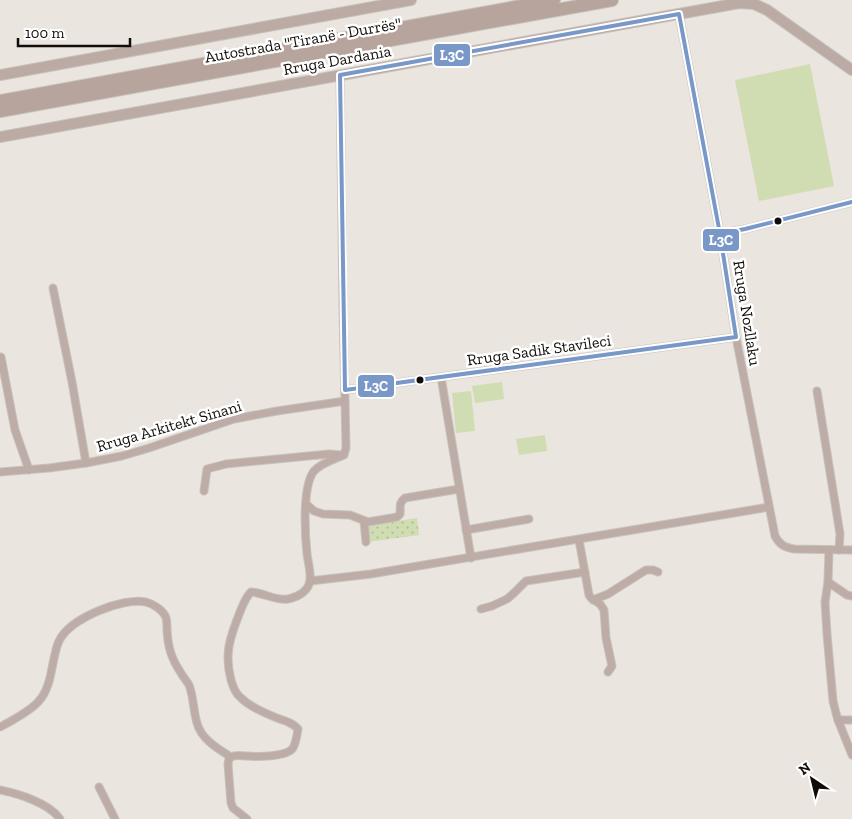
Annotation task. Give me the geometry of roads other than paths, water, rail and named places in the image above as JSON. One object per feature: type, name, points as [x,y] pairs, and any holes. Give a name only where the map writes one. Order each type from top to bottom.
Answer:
[{"type":"highway","name":"Autostrada \"Tiranë - Durrës\"","points":[[0,101],[554,0]]},
{"type":"highway","name":"Autostrada \"Tiranë - Durrës\"","points":[[0,111],[612,0]]},
{"type":"main road","points":[[0,75],[411,0]]},
{"type":"main road","name":"Rruga Dardania","points":[[0,137],[739,3],[754,4],[767,10],[852,70]]},
{"type":"street","name":"Rruga Nozllaku","points":[[679,14],[720,234],[736,337],[775,536],[780,544],[794,549],[852,550]]},
{"type":"street","points":[[340,75],[346,448],[344,455]]},
{"type":"street","points":[[720,234],[852,202]]},
{"type":"street","points":[[53,288],[86,464]]},
{"type":"street","name":"Rruga Sadik Stavileci","points":[[345,390],[736,337]]},
{"type":"street","points":[[0,357],[16,430],[29,470]]},
{"type":"street","points":[[441,377],[471,558]]},
{"type":"street","points":[[816,391],[840,534],[839,550]]},
{"type":"street","name":"Rruga Arkitekt Sinani","points":[[0,472],[86,464],[150,448],[234,420],[345,401]]},
{"type":"street","points":[[204,491],[207,469],[226,464],[330,454],[344,455]]},
{"type":"street","points":[[247,819],[233,808],[231,803],[229,760],[238,755],[277,755],[290,751],[293,748],[298,728],[290,722],[278,719],[259,710],[238,696],[229,673],[228,651],[231,634],[244,601],[251,592],[278,599],[288,599],[295,597],[306,589],[310,581],[304,534],[309,481],[320,466],[344,455]]},
{"type":"street","points":[[306,504],[314,511],[323,514],[350,515],[368,522],[397,517],[400,514],[401,502],[406,498],[459,489]]},
{"type":"street","points":[[310,581],[371,574],[471,558],[769,507]]},
{"type":"street","points":[[466,530],[529,519]]},
{"type":"street","points":[[364,521],[366,542]]},
{"type":"street","points":[[579,540],[589,595],[604,610],[606,638],[612,666],[608,672]]},
{"type":"street","points":[[829,550],[825,602],[833,701],[838,720],[852,755]]},
{"type":"street","points":[[593,600],[608,594],[646,570],[658,572]]},
{"type":"street","points":[[481,608],[492,606],[507,598],[526,581],[585,572]]},
{"type":"street","points":[[828,582],[847,595],[852,596]]},
{"type":"street","points":[[0,727],[38,702],[50,678],[60,641],[69,629],[85,618],[110,607],[140,601],[155,606],[166,617],[170,654],[188,683],[197,724],[207,740],[231,758]]},
{"type":"street","points":[[838,720],[852,720]]},
{"type":"street","points":[[99,788],[115,819]]},
{"type":"street","points":[[0,790],[19,795],[43,805],[54,812],[60,819]]}]
